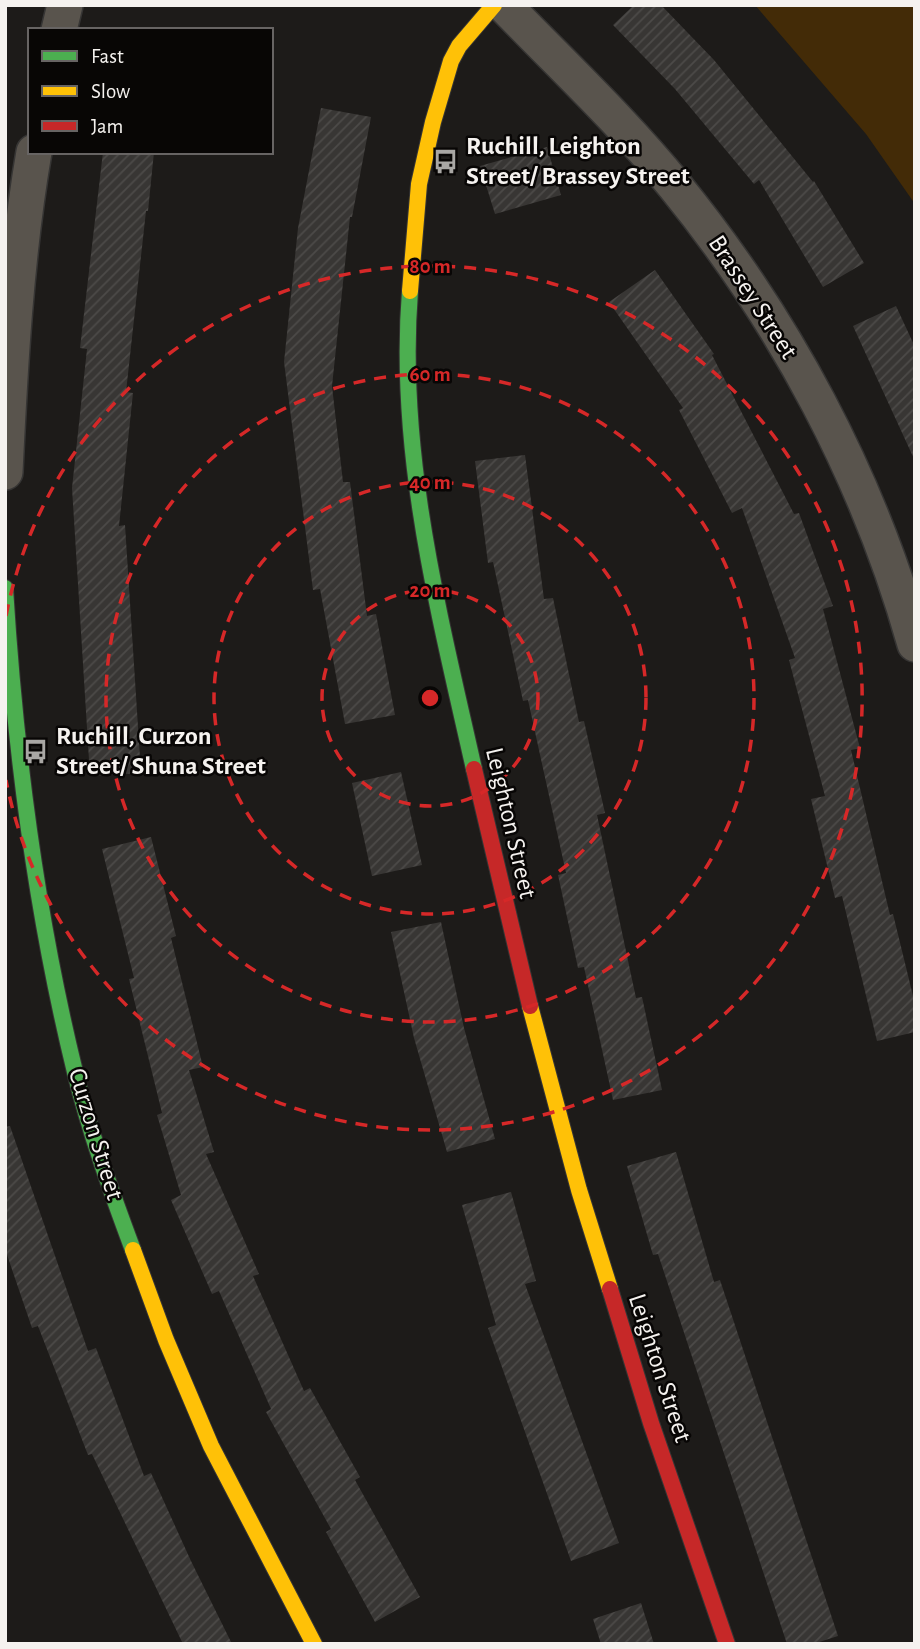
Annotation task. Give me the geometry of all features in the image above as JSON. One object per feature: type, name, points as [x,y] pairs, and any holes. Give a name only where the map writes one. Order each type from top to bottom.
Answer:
[{"type":"street","points":[[59,28],[65,5]]},
{"type":"street","name":"Leighton Street","points":[[494,5],[459,46],[451,61],[419,184],[409,317],[408,397],[412,456],[438,603],[480,801],[540,1047],[579,1189],[635,1371],[727,1644]]},
{"type":"street","name":"Brassey Street","points":[[504,5],[641,147],[726,254],[758,300],[817,399],[855,475],[895,579],[915,644]]},
{"type":"street","points":[[5,472],[24,222],[34,154]]},
{"type":"street","name":"Curzon Street","points":[[5,588],[12,699],[14,807],[38,893],[75,1073],[106,1177],[166,1340],[211,1446],[314,1644]]},
{"type":"shaded area","points":[[755,5],[915,5],[915,204],[866,134]]},
{"type":"building","points":[[634,5],[661,5],[714,60],[814,181],[864,263],[823,287],[759,180],[754,184],[675,89],[613,25]]},
{"type":"building","points":[[321,108],[371,117],[350,217],[332,386],[343,482],[350,482],[367,616],[376,614],[395,715],[345,724],[320,589],[313,590],[284,362],[298,228]]},
{"type":"building","points":[[547,147],[561,195],[495,214],[480,166]]},
{"type":"building","points":[[103,154],[154,154],[126,392],[133,393],[119,526],[125,525],[141,773],[90,776],[72,488],[87,349],[80,348]]},
{"type":"building","points":[[655,270],[714,354],[712,355],[794,514],[799,513],[833,606],[823,609],[860,748],[851,750],[890,915],[893,914],[915,1004],[915,1032],[877,1041],[842,896],[835,898],[811,799],[825,796],[789,660],[795,658],[742,508],[732,513],[679,410],[683,408],[609,302]]},
{"type":"building","points":[[896,306],[915,347],[915,461],[853,326]]},
{"type":"building","points":[[525,455],[544,599],[553,598],[579,722],[584,721],[605,813],[597,815],[636,998],[642,997],[662,1090],[613,1100],[584,967],[578,968],[558,875],[566,873],[528,700],[523,701],[493,562],[488,563],[475,461]]},
{"type":"building","points":[[401,772],[422,865],[372,876],[352,783]]},
{"type":"building","points":[[151,837],[176,936],[171,938],[203,1067],[189,1070],[214,1152],[206,1154],[259,1274],[253,1276],[304,1391],[310,1388],[360,1477],[355,1480],[420,1597],[375,1622],[326,1532],[331,1529],[266,1412],[271,1409],[219,1291],[212,1294],[171,1200],[181,1195],[157,1115],[162,1113],[129,979],[134,978],[102,849]]},
{"type":"building","points":[[441,922],[464,1028],[495,1139],[447,1152],[414,1038],[391,932]]},
{"type":"building","points":[[10,1126],[88,1351],[96,1348],[144,1476],[151,1473],[232,1644],[183,1644],[92,1454],[88,1455],[38,1326],[32,1328],[5,1249],[5,1127]]},
{"type":"building","points":[[676,1152],[714,1282],[720,1280],[838,1636],[813,1644],[787,1644],[658,1254],[653,1255],[627,1166]]},
{"type":"building","points":[[511,1192],[536,1281],[525,1284],[619,1543],[571,1561],[488,1328],[496,1325],[462,1205]]},
{"type":"building","points":[[641,1603],[654,1644],[601,1644],[593,1619]]},
{"type":"traffic: fast","points":[[410,291],[408,352],[415,472],[435,592],[474,769]]},
{"type":"traffic: fast","points":[[5,588],[21,771],[49,952],[81,1095],[101,1162],[133,1250]]},
{"type":"traffic: slow","points":[[410,291],[419,184],[433,122],[451,61],[459,46],[494,5]]},
{"type":"traffic: slow","points":[[530,1006],[579,1190],[610,1289]]},
{"type":"traffic: slow","points":[[133,1250],[166,1340],[211,1446],[314,1644]]},
{"type":"traffic: jam","points":[[474,769],[530,1006]]},
{"type":"traffic: jam","points":[[610,1289],[651,1423],[727,1644]]},
{"type":"place","name":"Ruchill, Leighton Street/ Brassey Street","points":[[446,161]]},
{"type":"place","name":"Ruchill, Curzon Street/ Shuna Street","points":[[36,751]]}]
